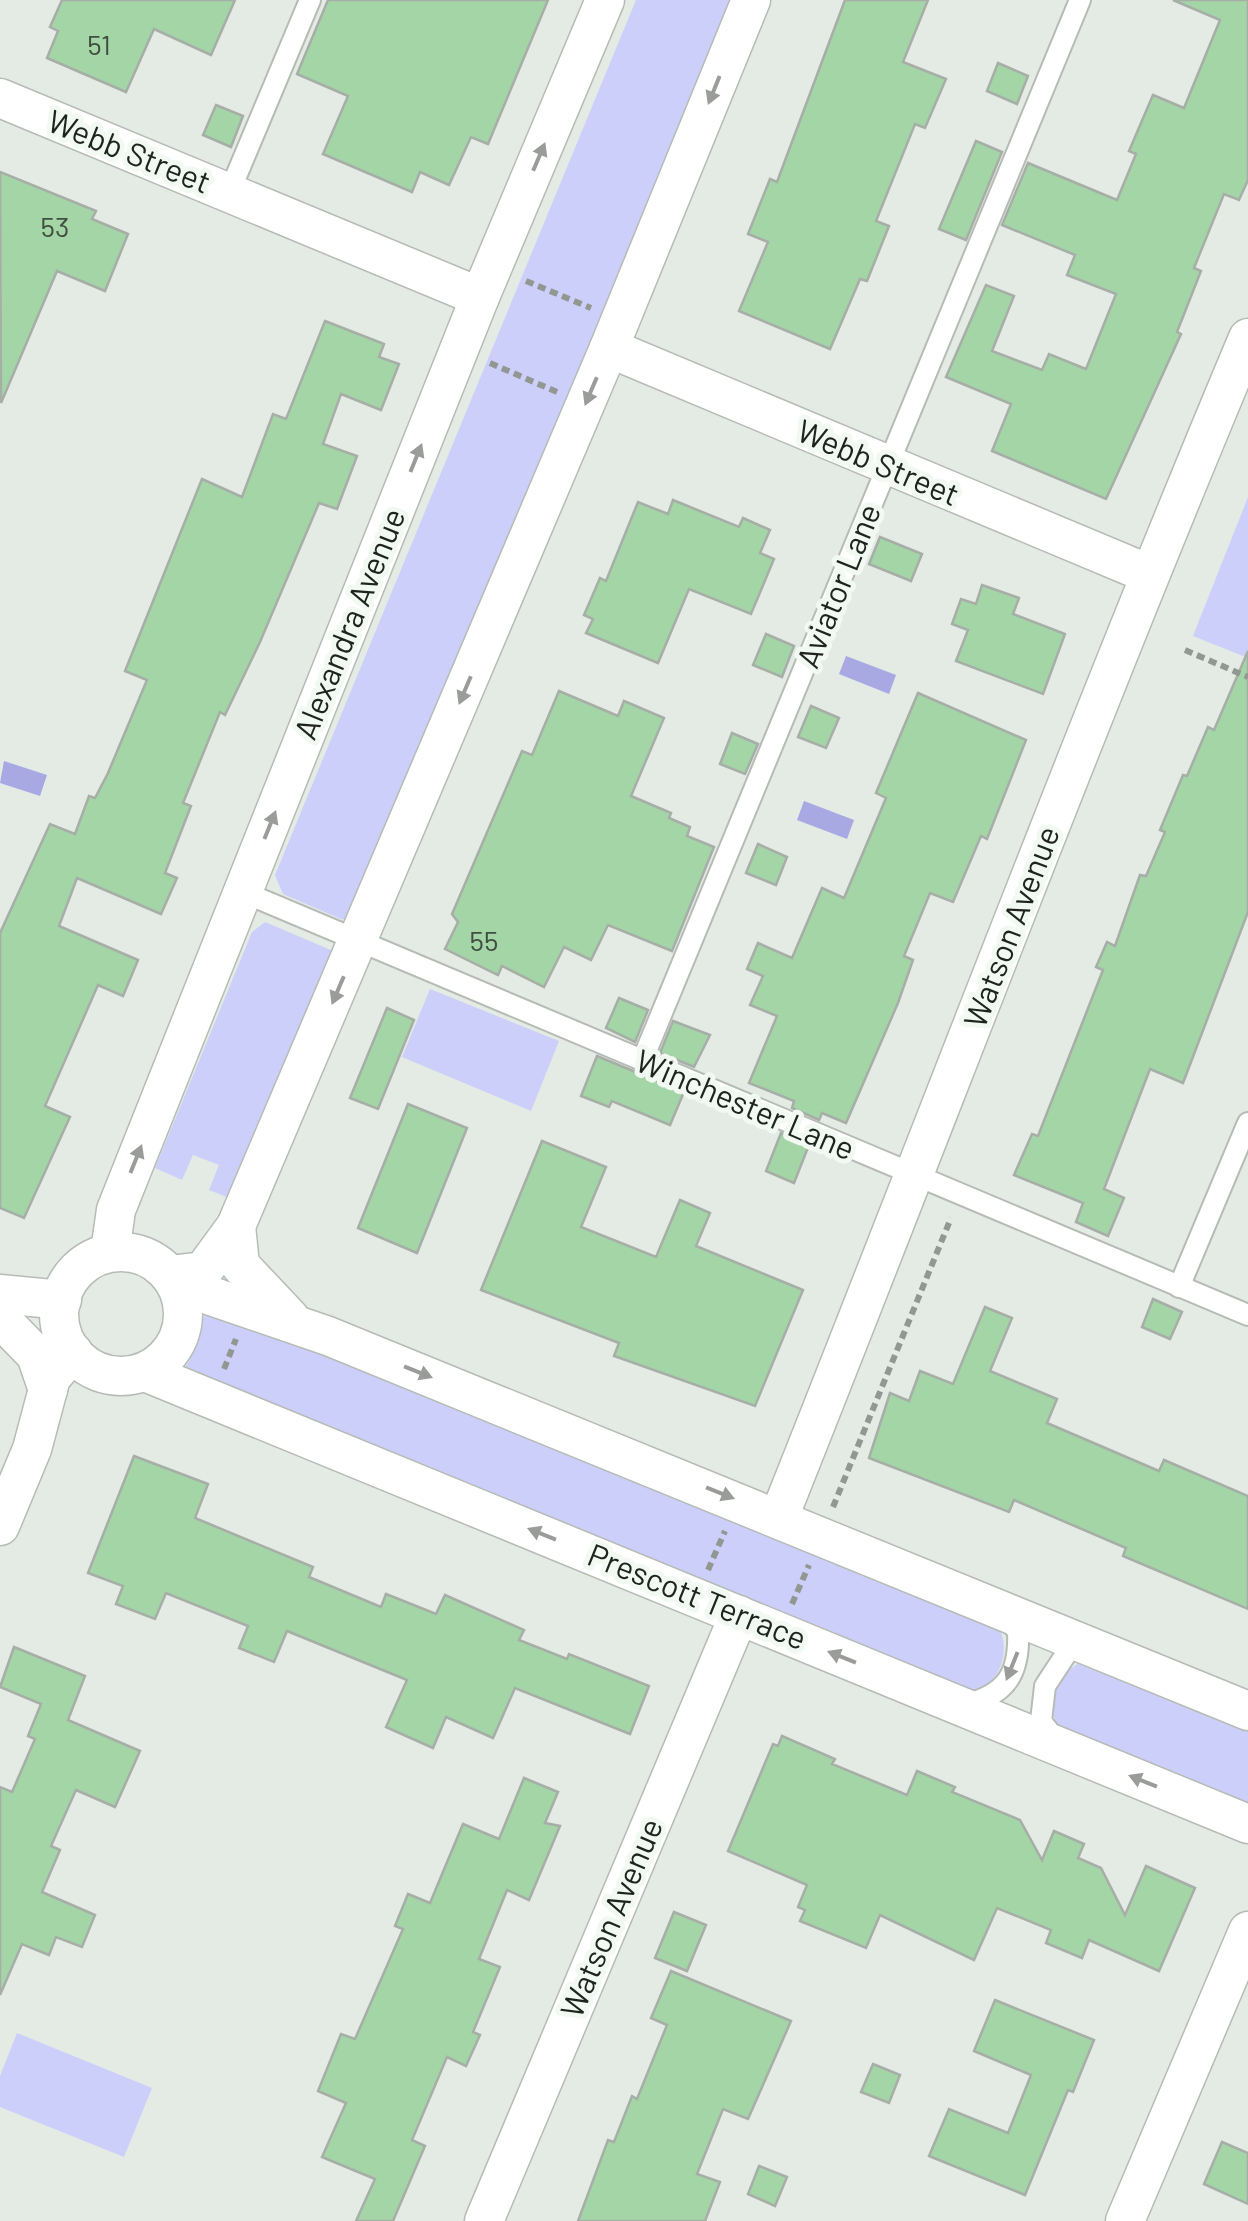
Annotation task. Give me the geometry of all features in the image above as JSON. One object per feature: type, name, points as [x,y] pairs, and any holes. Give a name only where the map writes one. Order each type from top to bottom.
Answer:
[{"type":"street","name":"Alexandra Avenue","points":[[110,1252],[116,1210],[480,297],[605,0]]},
{"type":"street","points":[[173,1280],[203,1271],[236,1226],[359,940],[605,330],[751,0]]},
{"type":"street","name":"Webb Street","points":[[0,98],[480,297]]},
{"type":"street","name":"Webb Street","points":[[605,330],[888,468],[1149,574]]},
{"type":"street","name":"Watson Avenue","points":[[779,1517],[916,1178],[1149,574],[1248,338]]},
{"type":"street","points":[[236,1226],[240,1265],[295,1323]]},
{"type":"street","points":[[0,1526],[32,1449],[66,1329],[76,1271],[110,1252],[142,1255],[173,1280],[295,1323],[779,1517],[1248,1711]]},
{"type":"street","points":[[32,1449],[68,1401],[127,1373],[160,1363],[180,1335],[184,1318],[173,1280]]},
{"type":"street","points":[[0,1294],[66,1329],[96,1371],[127,1373]]},
{"type":"street","points":[[0,1315],[66,1329]]},
{"type":"street","points":[[0,1315],[36,1356],[48,1390]]},
{"type":"street","name":"Prescott Terrace","points":[[127,1373],[739,1615],[1248,1824]]},
{"type":"street","name":"Watson Avenue","points":[[484,2221],[739,1615]]},
{"type":"street","points":[[1125,2221],[1248,1931]]},
{"type":"lane","points":[[230,193],[310,0]]},
{"type":"lane","name":"Aviator Lane","points":[[642,1061],[1080,0]]},
{"type":"lane","name":"Winchester Lane","points":[[242,892],[1248,1315]]},
{"type":"lane","points":[[1178,1287],[1248,1123]]},
{"type":"lane","points":[[960,1706],[990,1699],[1014,1670],[1018,1631],[995,1606]]},
{"type":"lane","points":[[1061,1748],[1041,1721],[1045,1686],[1068,1651],[1093,1648]]},
{"type":"path","points":[[526,281],[605,330]]},
{"type":"path","points":[[489,362],[567,397]]},
{"type":"path","points":[[1185,650],[1248,676]]},
{"type":"path","points":[[828,1518],[954,1212]]},
{"type":"path","points":[[218,1384],[238,1334]]},
{"type":"path","points":[[702,1585],[732,1514]]},
{"type":"path","points":[[786,1620],[816,1548]]},
{"type":"shaded area","points":[[636,0],[735,0],[359,910],[348,920],[341,919],[283,894],[275,875]]},
{"type":"shaded area","points":[[1248,497],[1248,658],[1193,636]]},
{"type":"shaded area","points":[[846,656],[896,675],[889,694],[839,674]]},
{"type":"shaded area","points":[[4,761],[47,775],[40,796],[0,783]]},
{"type":"shaded area","points":[[804,801],[854,820],[847,839],[797,820]]},
{"type":"shaded area","points":[[265,922],[333,951],[239,1202],[209,1190],[219,1165],[193,1155],[182,1180],[155,1168],[252,932]]},
{"type":"shaded area","points":[[430,989],[559,1041],[531,1111],[402,1057]]},
{"type":"shaded area","points":[[211,1307],[996,1623],[1004,1643],[997,1673],[973,1695],[180,1373],[192,1356],[202,1321]]},
{"type":"shaded area","points":[[1088,1659],[1248,1725],[1248,1810],[1067,1736],[1054,1715],[1054,1693],[1066,1673]]},
{"type":"shaded area","points":[[17,2033],[152,2088],[124,2157],[0,2107],[0,2076]]},
{"type":"building","points":[[62,0],[235,0],[211,55],[154,29],[126,92],[47,58],[58,31],[50,27]]},
{"type":"building","points":[[328,0],[548,0],[488,144],[471,137],[449,185],[420,172],[412,192],[323,154],[348,96],[297,74]]},
{"type":"building","points":[[845,0],[928,0],[903,62],[946,79],[925,128],[915,124],[876,221],[889,226],[867,281],[860,279],[830,349],[739,311],[768,242],[748,234],[770,179],[777,182]]},
{"type":"building","points":[[1173,0],[1248,0],[1248,180],[1239,200],[1224,194],[1194,268],[1201,271],[1177,332],[1181,334],[1106,499],[992,451],[1011,404],[946,377],[986,285],[1014,296],[992,351],[1042,370],[1049,354],[1086,369],[1116,294],[1067,275],[1075,255],[1002,225],[1028,163],[1117,200],[1136,154],[1129,151],[1153,95],[1184,108],[1220,20]]},
{"type":"building","points":[[998,63],[1028,76],[1017,104],[987,91]]},
{"type":"building","points":[[216,105],[243,116],[231,147],[203,135]]},
{"type":"building","points":[[976,141],[1002,152],[966,240],[939,229]]},
{"type":"building","points":[[0,172],[96,211],[92,219],[128,234],[105,291],[57,271],[1,403]]},
{"type":"building","points":[[325,321],[384,344],[379,357],[399,364],[381,410],[341,394],[323,444],[357,456],[337,509],[319,503],[260,642],[225,715],[220,712],[183,803],[191,806],[165,873],[177,878],[161,914],[77,878],[59,926],[138,960],[123,996],[98,985],[45,1106],[70,1117],[24,1218],[0,1208],[0,933],[50,824],[75,834],[89,796],[95,798],[108,773],[147,680],[125,671],[202,479],[242,497],[273,414],[286,419]]},
{"type":"building","points":[[673,500],[739,527],[743,518],[770,530],[760,553],[774,559],[751,614],[689,589],[658,663],[586,633],[593,619],[584,615],[600,578],[606,581],[638,502],[668,514]]},
{"type":"building","points":[[880,537],[922,554],[911,581],[869,564]]},
{"type":"building","points":[[982,585],[1019,598],[1013,614],[1065,634],[1043,694],[956,661],[968,630],[952,624],[961,599],[976,604]]},
{"type":"building","points":[[766,634],[794,646],[782,677],[753,665]]},
{"type":"building","points":[[1248,651],[1248,912],[1183,1083],[1150,1069],[1104,1189],[1124,1198],[1108,1236],[1076,1222],[1083,1203],[1014,1175],[1032,1134],[1038,1136],[1103,970],[1096,967],[1107,942],[1115,946],[1140,875],[1146,876],[1165,832],[1160,830],[1183,775],[1187,776],[1208,727],[1214,730]]},
{"type":"building","points":[[559,691],[618,716],[624,701],[664,718],[631,796],[671,813],[669,818],[690,827],[687,836],[714,847],[672,951],[608,925],[591,960],[564,947],[544,987],[502,966],[498,975],[445,949],[458,922],[452,914],[522,751],[532,755]]},
{"type":"building","points":[[918,693],[1026,740],[987,839],[981,836],[953,902],[930,893],[904,956],[913,960],[898,1003],[846,1123],[822,1113],[819,1120],[792,1108],[794,1101],[749,1083],[777,1016],[750,1005],[763,976],[747,969],[758,943],[792,958],[822,888],[844,898],[886,798],[876,793]]},
{"type":"building","points":[[811,706],[839,718],[826,748],[798,737]]},
{"type":"building","points":[[732,733],[758,744],[745,774],[720,764]]},
{"type":"building","points":[[758,844],[787,857],[776,885],[746,873]]},
{"type":"building","points":[[619,998],[648,1010],[635,1042],[606,1028]]},
{"type":"building","points":[[387,1008],[414,1020],[378,1109],[350,1098]]},
{"type":"building","points":[[673,1021],[710,1035],[694,1067],[660,1053]]},
{"type":"building","points":[[597,1056],[684,1092],[670,1125],[612,1101],[609,1107],[581,1096]]},
{"type":"building","points":[[408,1104],[467,1128],[417,1253],[358,1228]]},
{"type":"building","points":[[781,1133],[809,1145],[794,1183],[766,1171]]},
{"type":"building","points":[[542,1141],[606,1167],[581,1227],[656,1257],[680,1200],[710,1213],[696,1246],[803,1290],[755,1406],[614,1356],[619,1343],[481,1290]]},
{"type":"building","points":[[1153,1299],[1182,1312],[1170,1339],[1142,1327]]},
{"type":"building","points":[[985,1307],[1012,1318],[990,1371],[1057,1399],[1047,1423],[1159,1471],[1164,1460],[1248,1496],[1248,1609],[1123,1556],[1126,1548],[1014,1500],[1009,1512],[869,1458],[890,1393],[909,1401],[920,1371],[953,1384]]},
{"type":"building","points":[[134,1456],[208,1484],[195,1518],[313,1567],[309,1577],[381,1607],[386,1594],[436,1614],[445,1595],[524,1630],[519,1640],[567,1659],[569,1654],[649,1686],[630,1734],[515,1688],[493,1738],[446,1717],[433,1748],[386,1727],[407,1680],[287,1631],[274,1662],[239,1648],[248,1626],[166,1593],[155,1619],[116,1604],[123,1586],[88,1573]]},
{"type":"building","points":[[14,1647],[85,1676],[68,1720],[140,1751],[115,1807],[76,1790],[51,1846],[60,1850],[42,1892],[95,1915],[82,1947],[56,1937],[49,1955],[22,1944],[0,1995],[0,1787],[12,1792],[35,1739],[28,1736],[41,1704],[0,1687]]},
{"type":"building","points":[[782,1736],[835,1759],[832,1764],[907,1795],[917,1771],[955,1787],[952,1792],[1020,1820],[1042,1860],[1054,1831],[1084,1844],[1078,1858],[1101,1868],[1125,1915],[1146,1866],[1195,1888],[1159,1971],[1089,1940],[1082,1958],[1046,1943],[1051,1930],[997,1908],[974,1960],[880,1915],[866,1948],[800,1921],[805,1910],[798,1907],[807,1885],[728,1851],[773,1744],[778,1746]]},
{"type":"building","points":[[524,1778],[558,1792],[545,1823],[560,1826],[529,1900],[507,1890],[479,1959],[500,1967],[473,2032],[480,2035],[466,2066],[447,2057],[412,2140],[425,2146],[393,2221],[356,2221],[375,2179],[322,2157],[346,2103],[318,2091],[341,2034],[355,2039],[403,1929],[395,1926],[408,1894],[430,1903],[463,1824],[499,1839]]},
{"type":"building","points":[[674,1912],[706,1925],[687,1971],[655,1958]]},
{"type":"building","points":[[671,1971],[791,2021],[748,2119],[723,2109],[697,2174],[720,2182],[705,2221],[578,2221],[608,2140],[614,2142],[632,2096],[637,2099],[667,2025],[651,2018]]},
{"type":"building","points":[[995,2000],[1094,2040],[1073,2092],[1068,2090],[1025,2195],[929,2156],[949,2109],[1008,2133],[1031,2075],[974,2051]]},
{"type":"building","points":[[873,2064],[900,2075],[889,2103],[861,2092]]},
{"type":"building","points":[[1222,2142],[1248,2153],[1248,2204],[1204,2184]]},
{"type":"building","points":[[759,2166],[787,2177],[775,2206],[748,2194]]}]
